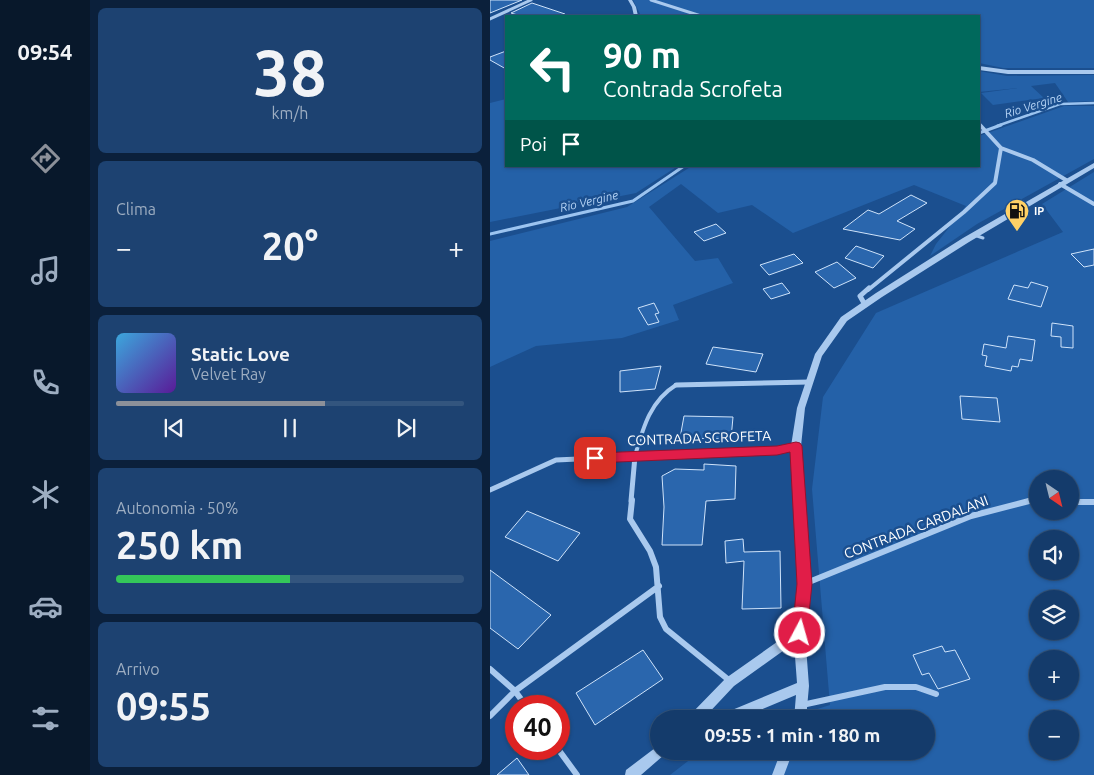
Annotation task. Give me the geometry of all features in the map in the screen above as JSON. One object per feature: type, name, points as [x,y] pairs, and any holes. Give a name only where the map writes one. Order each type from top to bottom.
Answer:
[{"type":"street","points":[[490,19],[531,0]]},
{"type":"street","points":[[630,0],[636,15]]},
{"type":"street","points":[[651,0],[698,15]]},
{"type":"street","points":[[980,68],[1008,72],[1094,72]]},
{"type":"street","points":[[980,125],[1001,148],[1033,160],[1094,204]]},
{"type":"street","points":[[865,305],[860,296],[964,212],[995,183],[1001,148]]},
{"type":"street","points":[[801,710],[803,686],[800,633],[804,584],[796,446],[802,408],[818,356],[844,319],[1027,207],[1063,182],[1094,165]]},
{"type":"street","points":[[676,385],[810,382]]},
{"type":"street","name":"CONTRADA SCROFETA","points":[[490,490],[556,460],[777,450],[796,446]]},
{"type":"street","points":[[634,456],[630,520],[650,551],[656,567],[660,617],[666,629],[730,682]]},
{"type":"street","name":"CONTRADA CARDALANI","points":[[804,584],[971,516],[1029,501]]},
{"type":"street","points":[[1079,502],[1094,502]]},
{"type":"street","points":[[490,716],[516,691],[659,586]]},
{"type":"street","points":[[703,710],[730,682],[800,633]]},
{"type":"street","points":[[490,669],[519,695]]},
{"type":"street","points":[[746,710],[803,686]]},
{"type":"street","points":[[801,706],[885,687],[916,687],[936,694]]},
{"type":"street","points":[[631,775],[650,759]]},
{"type":"street","points":[[566,760],[578,775]]},
{"type":"street","points":[[778,775],[783,760]]},
{"type":"lane","points":[[634,456],[653,404],[662,394],[676,385]]},
{"type":"shaded area","points":[[633,0],[1094,0],[1094,68],[1003,68],[980,63],[980,15],[640,15]]},
{"type":"shaded area","points":[[980,71],[1007,76],[1094,75],[1094,101],[1068,102],[1055,83],[1031,86],[1044,98],[993,105],[981,93],[1018,88],[980,92]]},
{"type":"shaded area","points":[[505,99],[505,167],[676,167],[636,193],[490,222],[490,103]]},
{"type":"shaded area","points":[[1064,106],[1094,106],[1094,159],[977,224],[930,256],[936,244],[966,206],[914,185],[793,233],[752,205],[718,213],[681,184],[649,207],[695,261],[718,258],[733,283],[673,305],[679,320],[622,338],[536,346],[490,367],[490,241],[627,207],[690,167],[980,167],[980,136]]},
{"type":"shaded area","points":[[1094,172],[1094,775],[670,775],[689,760],[935,760],[935,710],[814,710],[830,705],[812,489],[823,397],[876,313],[1063,232],[1042,204]]},
{"type":"building","points":[[490,0],[522,0],[490,13]]},
{"type":"building","points":[[532,3],[565,15],[518,15],[511,13]]},
{"type":"building","points":[[505,51],[505,68],[490,60],[490,57]]},
{"type":"building","points":[[911,195],[927,203],[897,221],[915,229],[900,240],[843,229],[868,210],[879,214]]},
{"type":"building","points":[[716,224],[726,233],[704,241],[694,232]]},
{"type":"building","points":[[856,246],[884,256],[873,268],[845,258]]},
{"type":"building","points":[[1094,249],[1094,265],[1084,267],[1071,254]]},
{"type":"building","points":[[794,254],[803,263],[769,275],[760,265]]},
{"type":"building","points":[[837,262],[856,278],[834,288],[815,272]]},
{"type":"building","points":[[1031,282],[1048,287],[1041,307],[1008,299],[1014,285],[1028,288]]},
{"type":"building","points":[[782,283],[790,293],[771,299],[763,289]]},
{"type":"building","points":[[654,303],[659,313],[655,314],[659,322],[648,325],[638,308]]},
{"type":"building","points":[[1052,323],[1073,326],[1073,348],[1061,347],[1061,337],[1051,336]]},
{"type":"building","points":[[1008,336],[1035,340],[1032,361],[1020,359],[1018,367],[1012,366],[1011,371],[985,366],[987,356],[982,355],[984,344],[1006,348]]},
{"type":"building","points":[[713,347],[763,354],[756,372],[706,364]]},
{"type":"building","points":[[661,366],[655,389],[620,392],[620,371]]},
{"type":"building","points":[[960,396],[997,398],[1000,422],[962,419]]},
{"type":"building","points":[[684,416],[733,417],[731,439],[680,438]]},
{"type":"building","points":[[704,464],[736,466],[735,499],[706,501],[702,545],[662,545],[664,507],[662,476],[675,469],[704,470]]},
{"type":"building","points":[[527,511],[580,533],[558,561],[505,537]]},
{"type":"building","points":[[743,539],[744,552],[780,551],[781,608],[742,609],[744,561],[726,563],[725,541]]},
{"type":"building","points":[[490,570],[551,615],[518,649],[490,628]]},
{"type":"building","points":[[942,646],[945,652],[955,650],[970,679],[938,689],[929,673],[922,675],[913,655]]},
{"type":"building","points":[[643,650],[663,679],[595,725],[576,693]]},
{"type":"building","points":[[515,760],[518,760],[529,775],[497,775]]},
{"type":"waterway","name":"Rio Vergine","points":[[997,126],[1060,104],[1094,103]]},
{"type":"waterway","name":"Rio Vergine","points":[[980,133],[1001,125]]},
{"type":"waterway","name":"Rio Vergine","points":[[490,234],[633,201],[683,167]]},
{"type":"place","name":"IP","points":[[1017,232]]},
{"type":"route","points":[[595,458],[777,450],[796,446],[804,584],[800,633]]}]
